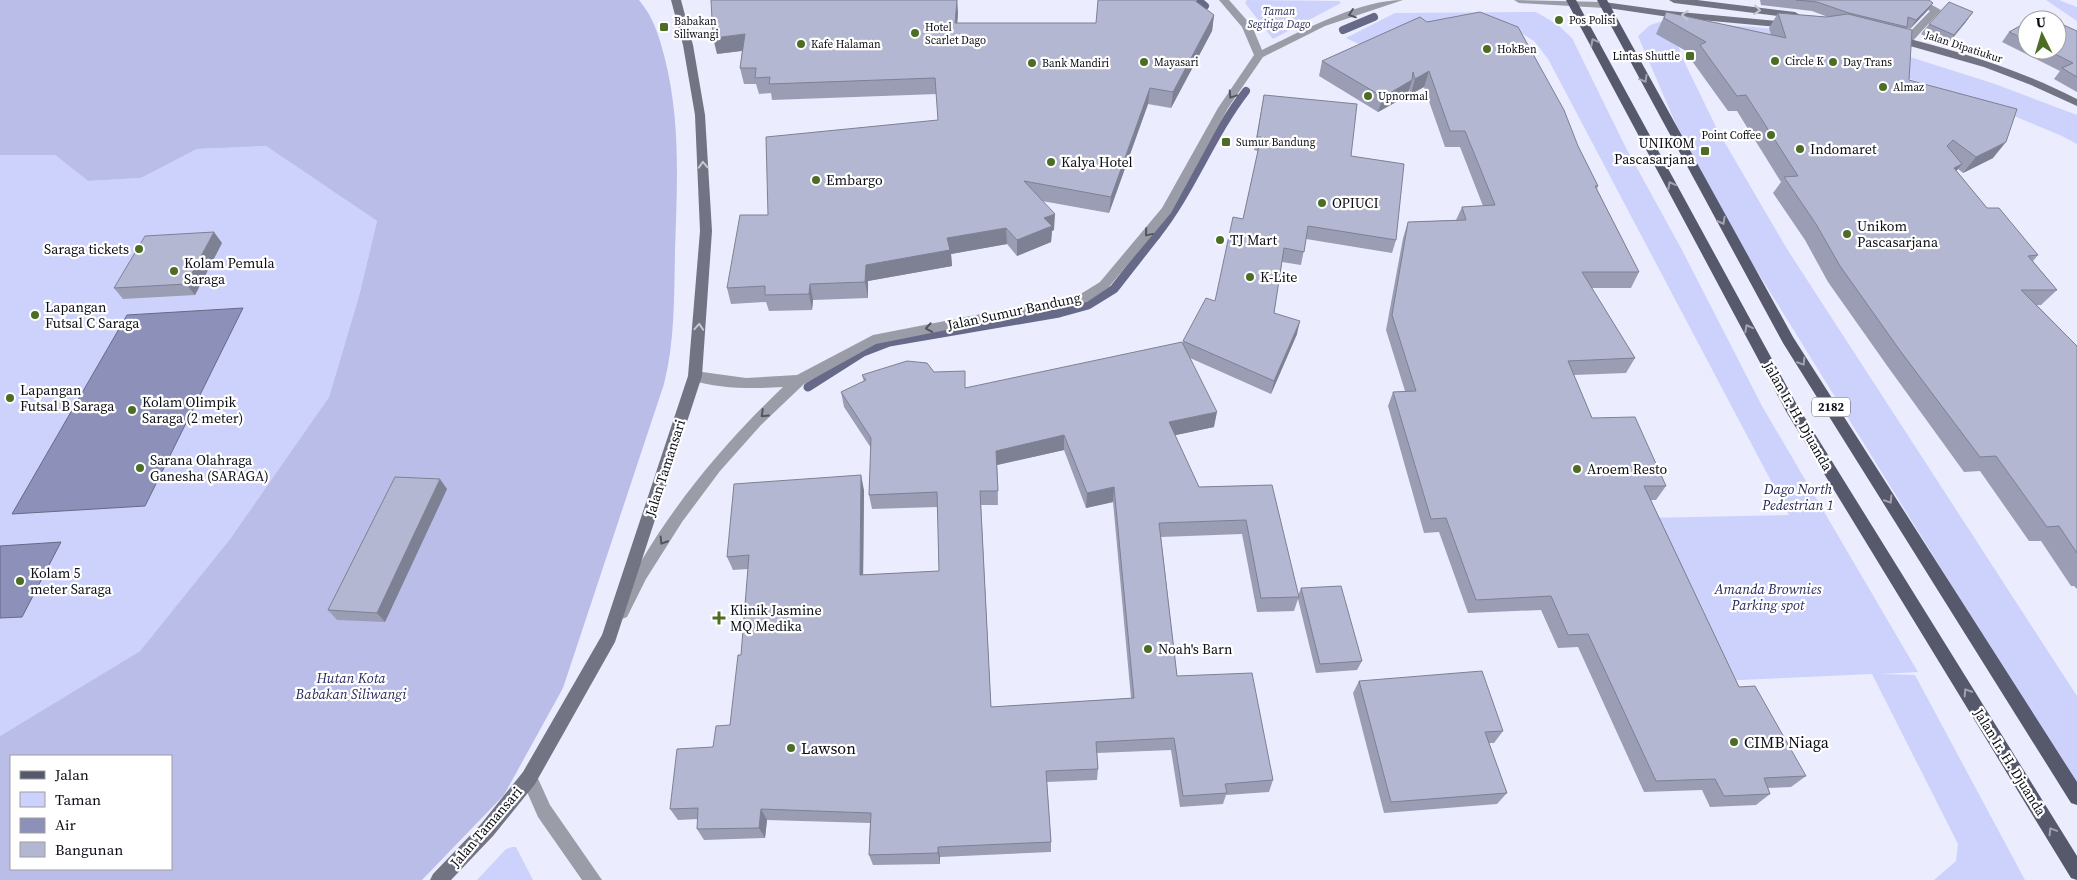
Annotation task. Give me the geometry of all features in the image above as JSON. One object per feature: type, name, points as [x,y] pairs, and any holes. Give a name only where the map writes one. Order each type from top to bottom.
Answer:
[{"type":"main road","name":"Jalan Tamansari","points":[[439,880],[486,830],[529,778],[609,637],[695,376],[706,231],[700,114],[688,45],[676,0]]},
{"type":"main road","points":[[1674,0],[1801,15]]},
{"type":"main road","name":"Jalan Ir. H. Djuanda","points":[[1572,2],[1792,408],[2077,872]]},
{"type":"main road","points":[[1603,2],[1668,14],[1798,26]]},
{"type":"main road","name":"2182","points":[[1603,2],[1788,340],[2077,797]]},
{"type":"main road","name":"Jalan Dipatiukur","points":[[1878,35],[1979,64],[2042,87],[2077,104]]},
{"type":"street","points":[[1224,0],[1248,26],[1259,54],[1322,24],[1398,0]]},
{"type":"street","points":[[1519,0],[1603,2]]},
{"type":"street","points":[[1906,42],[1936,10],[1916,0]]},
{"type":"street","name":"Jalan Sumur Bandung","points":[[609,637],[641,574],[677,518],[721,460],[756,421],[799,380],[873,340],[1068,303],[1083,299],[1104,285],[1167,210],[1223,108],[1259,54]]},
{"type":"street","name":"Jalan Sumur Bandung","points":[[695,376],[745,384],[799,380]]},
{"type":"street","points":[[529,778],[544,811],[594,880]]},
{"type":"green space","name":"Hutan Kota Babakan Siliwangi","points":[[0,0],[639,0],[649,14],[661,43],[670,83],[674,107],[677,155],[673,318],[668,368],[664,384],[563,688],[504,795],[422,880],[0,880],[0,736],[140,651],[230,539],[329,397],[359,296],[377,221],[266,146],[197,149],[141,178],[88,181],[55,155],[0,155]]},
{"type":"green space","name":"Taman Segitiga Dago","points":[[1247,0],[1339,1],[1341,3],[1273,39],[1245,3]]},
{"type":"green space","points":[[2046,0],[2059,0],[2077,7],[2077,21],[2067,14],[2067,10],[2061,10]]},
{"type":"green space","points":[[1536,12],[1558,25],[1572,38],[1626,148],[1682,250],[1762,406],[1918,672],[1881,674],[1915,675],[2025,880],[1934,880],[1956,861],[1958,844],[1872,674],[1717,681],[1642,518],[1789,515],[1548,59],[1534,41],[1518,31],[1365,47],[1346,38],[1395,13]]},
{"type":"green space","points":[[1663,21],[1754,27],[1816,34],[1888,50],[1995,84],[2077,115],[2077,144],[1985,104],[1874,67],[1678,45],[1718,131],[1787,249],[2077,696],[2077,788],[1749,258],[1681,136],[1638,36],[1650,25]]},
{"type":"green space","name":"Sarana Olahraga Ganesha (SARAGA)","points":[[266,146],[377,221],[359,296],[329,397],[230,539],[140,651],[0,736],[0,155],[55,155],[88,181],[141,178],[197,149]]},
{"type":"green space","points":[[516,847],[533,880],[477,880],[506,849]]},
{"type":"water","name":"Kolam Olimpik Saraga (2 meter)","points":[[243,308],[145,506],[12,514],[127,315]]},
{"type":"water","name":"Kolam 5 meter Saraga","points":[[61,542],[22,617],[0,618],[0,546]]},
{"type":"building","points":[[711,0],[957,0],[955,23],[1096,23],[1098,0],[1194,0],[1214,15],[1173,92],[1150,88],[1111,197],[1024,181],[1055,214],[1044,218],[1052,226],[1017,240],[1006,228],[947,238],[950,250],[866,265],[865,282],[810,284],[809,294],[765,295],[765,286],[727,288],[740,215],[768,215],[766,137],[938,120],[935,78],[769,84],[770,77],[755,78],[756,68],[740,68],[745,34],[713,38]]},
{"type":"building","points":[[1796,0],[1929,0],[1933,3],[1916,20],[1908,17],[1907,27],[1849,13],[1817,2]]},
{"type":"building","points":[[1949,2],[1973,12],[1954,35],[1929,24]]},
{"type":"building","points":[[1480,12],[1518,27],[1564,110],[1578,146],[1598,186],[1595,186],[1639,272],[1582,272],[1635,358],[1568,361],[1592,418],[1635,417],[1666,486],[1644,486],[1739,687],[1755,686],[1806,776],[1764,778],[1770,794],[1724,796],[1715,779],[1656,781],[1588,634],[1568,635],[1551,596],[1476,600],[1446,518],[1431,519],[1393,392],[1416,391],[1392,315],[1408,222],[1466,220],[1462,207],[1495,205],[1465,131],[1450,131],[1429,71],[1415,79],[1413,72],[1412,80],[1383,97],[1322,61],[1420,17],[1427,22]]},
{"type":"building","points":[[1666,12],[1786,38],[1778,13],[1826,17],[1848,14],[1912,30],[1909,80],[2017,109],[2006,142],[1976,157],[1953,140],[1947,146],[1962,164],[1954,168],[1987,208],[1999,208],[2038,255],[2028,256],[2057,290],[2021,290],[2077,346],[2077,553],[2059,526],[2047,527],[1996,456],[1980,457],[1901,352],[1840,266],[1816,224],[1784,177],[1798,176],[1746,95],[1737,96],[1700,45],[1706,42],[1664,18]]},
{"type":"building","points":[[2067,26],[2077,31],[2077,77],[2062,68],[2073,63],[2067,60]]},
{"type":"building","points":[[2017,28],[2017,36],[2009,32]]},
{"type":"building","points":[[1264,95],[1357,104],[1351,156],[1404,164],[1396,240],[1308,226],[1304,252],[1284,248],[1274,313],[1300,321],[1274,381],[1183,341],[1206,298],[1215,301],[1233,217],[1243,219],[1261,137],[1257,137]]},
{"type":"building","points":[[214,232],[186,284],[114,288],[145,236]]},
{"type":"building","points":[[1182,342],[1217,412],[1169,422],[1199,487],[1272,485],[1299,597],[1261,598],[1246,520],[1159,523],[1177,676],[1252,673],[1273,780],[1225,784],[1227,793],[1183,796],[1174,738],[1096,742],[1098,769],[1046,771],[1051,842],[938,847],[938,853],[869,855],[871,813],[761,809],[759,828],[697,829],[698,808],[670,809],[677,749],[713,747],[716,726],[730,725],[738,655],[741,655],[749,555],[727,557],[734,484],[861,475],[860,575],[939,571],[937,492],[869,495],[871,438],[841,392],[866,380],[862,375],[907,361],[927,363],[934,372],[965,371],[965,388]],"holes":[[[1064,435],[1087,493],[1114,487],[1134,698],[991,707],[980,491],[998,491],[996,451]]]},
{"type":"building","points":[[395,477],[440,479],[377,613],[328,610]]},
{"type":"building","points":[[1341,586],[1362,661],[1320,664],[1301,588]]},
{"type":"building","points":[[1482,671],[1503,731],[1485,732],[1507,793],[1391,802],[1359,681]]},
{"type":"waterway","points":[[1200,2],[1205,6]]},
{"type":"waterway","points":[[1343,30],[1374,17]]},
{"type":"waterway","points":[[1156,236],[1169,219],[1222,126],[1246,91]]},
{"type":"waterway","points":[[808,387],[863,352],[889,342],[1059,313],[1088,305],[1114,289],[1157,234]]},
{"type":"place","name":"Pos Polisi","points":[[1559,20]]},
{"type":"place","name":"Babakan Siliwangi","points":[[664,27]]},
{"type":"place","name":"Hotel Scarlet Dago","points":[[915,33]]},
{"type":"place","name":"Kafe Halaman","points":[[801,44]]},
{"type":"place","name":"HokBen","points":[[1487,49]]},
{"type":"place","name":"Lintas Shuttle","points":[[1690,56]]},
{"type":"place","name":"Circle K","points":[[1775,61]]},
{"type":"place","name":"Mayasari","points":[[1144,62]]},
{"type":"place","name":"Day Trans","points":[[1833,62]]},
{"type":"place","name":"Bank Mandiri","points":[[1032,63]]},
{"type":"place","name":"Almaz","points":[[1883,87]]},
{"type":"place","name":"Upnormal","points":[[1368,96]]},
{"type":"place","name":"Point Coffee","points":[[1771,135]]},
{"type":"place","name":"Sumur Bandung","points":[[1226,142]]},
{"type":"place","name":"Indomaret","points":[[1800,149]]},
{"type":"place","name":"UNIKOM Pascasarjana","points":[[1705,151]]},
{"type":"place","name":"Kalya Hotel","points":[[1051,162]]},
{"type":"place","name":"Embargo","points":[[816,180]]},
{"type":"place","name":"OPIUCI","points":[[1322,203]]},
{"type":"place","name":"Unikom Pascasarjana","points":[[1847,234]]},
{"type":"place","name":"TJ Mart","points":[[1220,240]]},
{"type":"place","name":"Saraga tickets","points":[[139,249]]},
{"type":"place","name":"Kolam Pemula Saraga","points":[[174,271]]},
{"type":"place","name":"K-Lite","points":[[1250,277]]},
{"type":"place","name":"Lapangan Futsal C Saraga","points":[[35,315]]},
{"type":"place","name":"Lapangan Futsal B Saraga","points":[[10,398]]},
{"type":"place","name":"Kolam Olimpik Saraga (2 meter)","points":[[132,410]]},
{"type":"place","name":"Sarana Olahraga Ganesha (SARAGA)","points":[[140,468]]},
{"type":"place","name":"Aroem Resto","points":[[1577,469]]},
{"type":"place","name":"Kolam 5 meter Saraga","points":[[20,581]]},
{"type":"place","name":"Klinik Jasmine MQ Medika","points":[[719,618]]},
{"type":"place","name":"Noah's Barn","points":[[1148,649]]},
{"type":"place","name":"CIMB Niaga","points":[[1734,742]]},
{"type":"place","name":"Lawson","points":[[791,748]]},
{"type":"park label","name":"Dago North Pedestrian 1","points":[[1798,498]]},
{"type":"park label","name":"Amanda Brownies Parking spot","points":[[1768,598]]}]
